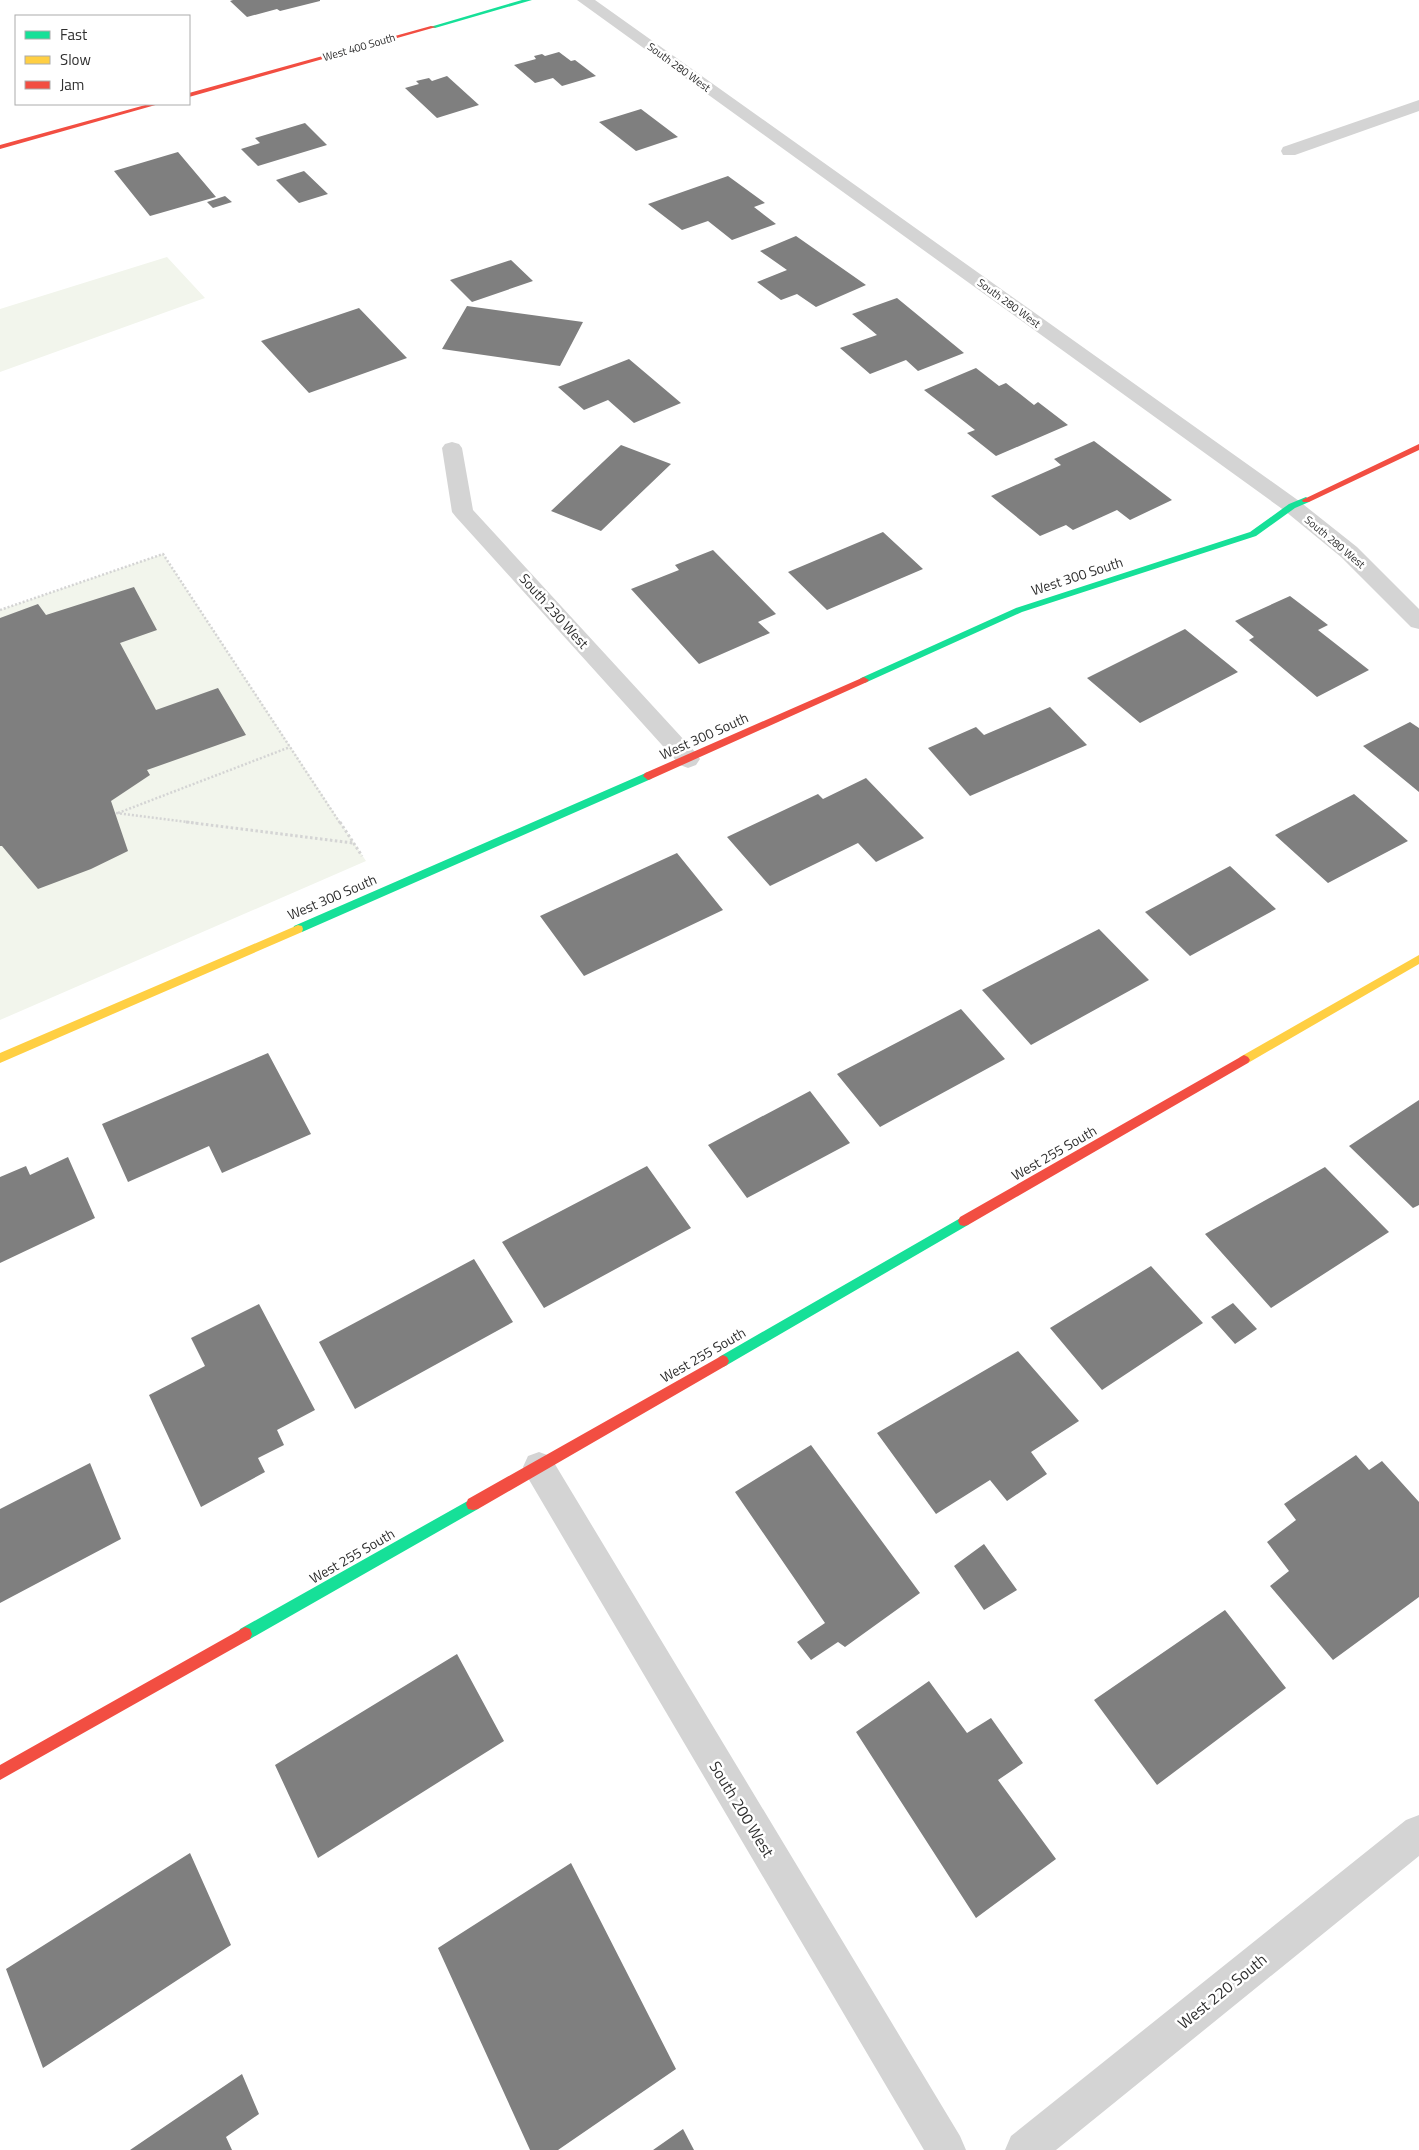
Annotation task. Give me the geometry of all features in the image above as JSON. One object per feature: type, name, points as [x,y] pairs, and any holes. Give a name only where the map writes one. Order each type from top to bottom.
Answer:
[{"type":"street","name":"West 400 South","points":[[190,95],[529,0]]},
{"type":"street","name":"South 280 West","points":[[585,0],[1292,506],[1349,552],[1419,622]]},
{"type":"street","points":[[0,147],[152,105]]},
{"type":"street","points":[[1289,151],[1416,109]]},
{"type":"street","name":"West 300 South","points":[[0,1058],[688,759],[1019,610],[1253,534],[1292,506],[1419,446]]},
{"type":"street","name":"South 230 West","points":[[452,448],[463,512],[688,759]]},
{"type":"street","name":"West 255 South","points":[[0,1773],[539,1467],[1419,959]]},
{"type":"street","name":"South 200 West","points":[[539,1467],[946,2150]]},
{"type":"street","name":"West 220 South","points":[[1024,2150],[1419,1833]]},
{"type":"path","points":[[0,610],[163,554],[366,861]]},
{"type":"path","points":[[290,746],[116,813],[354,843]]},
{"type":"shaded area","points":[[167,257],[205,298],[0,372],[0,309]]},
{"type":"shaded area","points":[[163,554],[366,861],[0,1020],[0,610]]},
{"type":"building","points":[[230,1],[320,1],[247,17]]},
{"type":"building","points":[[559,52],[571,61],[575,60],[596,76],[562,86],[553,78],[535,83],[514,65],[536,59],[534,56],[542,54],[545,56]]},
{"type":"building","points":[[447,76],[479,105],[437,118],[405,88],[419,84],[416,81],[429,78],[432,81]]},
{"type":"building","points":[[641,109],[678,137],[636,151],[599,122]]},
{"type":"building","points":[[305,123],[327,145],[258,166],[241,149],[260,143],[255,138]]},
{"type":"building","points":[[178,152],[216,197],[150,216],[114,171]]},
{"type":"building","points":[[304,171],[328,194],[299,203],[276,180]]},
{"type":"building","points":[[728,176],[765,203],[754,207],[776,224],[732,240],[708,221],[682,230],[648,204]]},
{"type":"building","points":[[225,196],[232,202],[213,208],[207,202]]},
{"type":"building","points":[[796,236],[866,285],[816,307],[797,294],[781,300],[757,282],[787,270],[760,251]]},
{"type":"building","points":[[511,260],[533,281],[472,302],[450,280]]},
{"type":"building","points":[[897,298],[964,353],[918,371],[906,360],[870,374],[840,348],[877,335],[852,314]]},
{"type":"building","points":[[467,306],[583,322],[560,366],[442,349]]},
{"type":"building","points":[[359,308],[407,358],[309,393],[261,341]]},
{"type":"building","points":[[629,359],[681,403],[634,423],[608,400],[584,410],[558,387]]},
{"type":"building","points":[[976,368],[999,386],[1006,383],[1034,405],[1038,402],[1068,425],[996,456],[967,433],[975,430],[924,390]]},
{"type":"building","points":[[1094,441],[1172,500],[1130,520],[1117,510],[1073,530],[1066,525],[1040,536],[991,496],[1061,465],[1054,459]]},
{"type":"building","points":[[621,445],[671,464],[601,531],[551,511]]},
{"type":"building","points":[[883,532],[923,569],[827,610],[788,572]]},
{"type":"building","points":[[713,550],[776,614],[758,622],[770,633],[699,664],[631,589],[679,570],[675,565]]},
{"type":"building","points":[[134,587],[157,630],[120,643],[156,710],[218,688],[246,735],[147,770],[150,775],[111,801],[128,851],[91,869],[38,889],[0,846],[0,618],[38,604],[46,615]]},
{"type":"building","points":[[1290,596],[1328,625],[1318,630],[1369,670],[1317,697],[1249,640],[1254,637],[1235,621]]},
{"type":"building","points":[[1185,629],[1238,672],[1140,723],[1087,678]]},
{"type":"building","points":[[1050,707],[1087,745],[970,796],[928,748],[976,727],[984,735]]},
{"type":"building","points":[[1410,722],[1419,728],[1419,792],[1363,746]]},
{"type":"building","points":[[866,778],[924,838],[876,862],[858,843],[770,886],[727,837],[818,794],[823,799]]},
{"type":"building","points":[[1354,794],[1408,841],[1328,883],[1275,835]]},
{"type":"building","points":[[677,853],[723,910],[584,976],[540,916]]},
{"type":"building","points":[[1230,866],[1276,909],[1190,956],[1145,912]]},
{"type":"building","points":[[1099,929],[1149,980],[1031,1045],[982,990]]},
{"type":"building","points":[[961,1009],[1005,1059],[880,1127],[837,1074]]},
{"type":"building","points":[[268,1053],[311,1134],[222,1173],[209,1146],[128,1182],[102,1124]]},
{"type":"building","points":[[810,1091],[850,1143],[747,1198],[708,1145]]},
{"type":"building","points":[[1419,1100],[1419,1205],[1413,1208],[1349,1146]]},
{"type":"building","points":[[68,1157],[95,1218],[0,1263],[0,1177],[26,1166],[30,1175]]},
{"type":"building","points":[[647,1166],[691,1228],[544,1308],[502,1242]]},
{"type":"building","points":[[1325,1167],[1389,1232],[1271,1308],[1205,1234]]},
{"type":"building","points":[[474,1259],[513,1322],[355,1409],[319,1342]]},
{"type":"building","points":[[1151,1266],[1203,1323],[1102,1390],[1050,1328]]},
{"type":"building","points":[[1233,1303],[1257,1329],[1235,1344],[1211,1317]]},
{"type":"building","points":[[259,1304],[315,1410],[277,1430],[284,1445],[258,1458],[265,1472],[201,1507],[149,1395],[205,1366],[191,1338]]},
{"type":"building","points":[[1018,1351],[1079,1421],[1031,1452],[1047,1474],[1007,1501],[990,1480],[936,1514],[877,1433]]},
{"type":"building","points":[[811,1445],[920,1593],[845,1647],[838,1642],[811,1660],[797,1642],[825,1623],[735,1492]]},
{"type":"building","points":[[1356,1455],[1369,1470],[1382,1461],[1419,1502],[1419,1597],[1333,1660],[1270,1586],[1289,1571],[1267,1542],[1296,1520],[1284,1504]]},
{"type":"building","points":[[90,1463],[121,1539],[0,1603],[0,1509]]},
{"type":"building","points":[[984,1544],[1017,1590],[984,1610],[954,1566]]},
{"type":"building","points":[[1225,1610],[1286,1688],[1157,1785],[1094,1700]]},
{"type":"building","points":[[457,1654],[504,1741],[318,1858],[275,1765]]},
{"type":"building","points":[[929,1681],[967,1733],[991,1718],[1023,1763],[998,1780],[1056,1859],[976,1918],[856,1732]]},
{"type":"building","points":[[190,1853],[231,1945],[43,2068],[6,1969]]},
{"type":"building","points":[[571,1863],[676,2069],[558,2150],[530,2150],[438,1948]]},
{"type":"building","points":[[242,2074],[259,2114],[226,2137],[232,2150],[130,2150]]},
{"type":"building","points":[[683,2129],[694,2150],[653,2150]]},
{"type":"traffic: fast","points":[[433,27],[529,0]]},
{"type":"traffic: fast","points":[[864,680],[1019,610],[1253,534],[1292,506],[1306,500]]},
{"type":"traffic: fast","points":[[298,929],[648,776]]},
{"type":"traffic: fast","points":[[723,1361],[964,1221]]},
{"type":"traffic: fast","points":[[245,1634],[473,1504]]},
{"type":"traffic: slow","points":[[0,1058],[298,929]]},
{"type":"traffic: slow","points":[[1244,1060],[1419,959]]},
{"type":"traffic: jam","points":[[190,95],[433,27]]},
{"type":"traffic: jam","points":[[0,147],[152,105]]},
{"type":"traffic: jam","points":[[1306,500],[1419,447]]},
{"type":"traffic: jam","points":[[648,776],[864,680]]},
{"type":"traffic: jam","points":[[964,1221],[1244,1060]]},
{"type":"traffic: jam","points":[[473,1504],[723,1361]]},
{"type":"traffic: jam","points":[[0,1773],[245,1634]]}]
